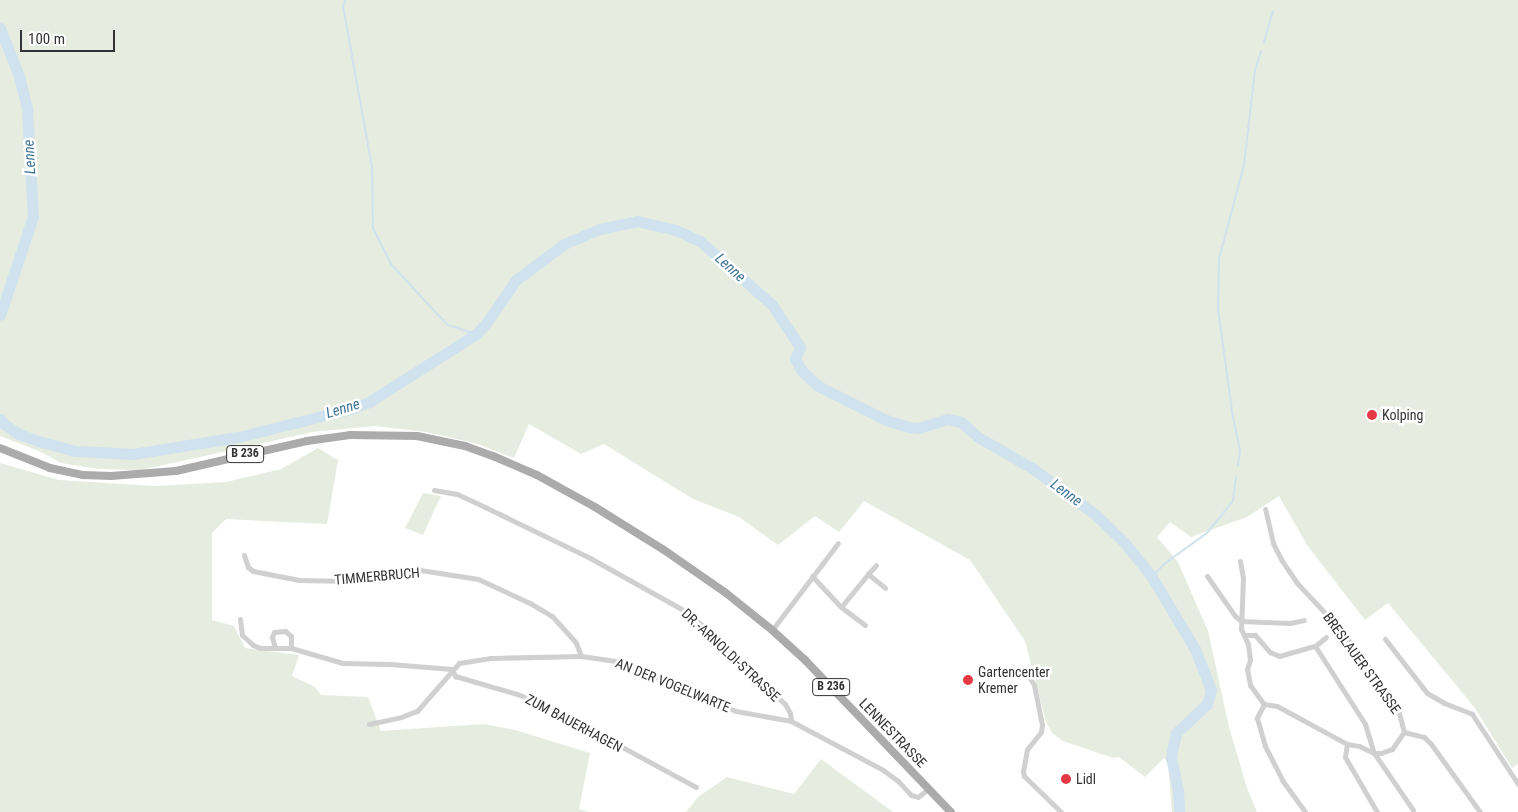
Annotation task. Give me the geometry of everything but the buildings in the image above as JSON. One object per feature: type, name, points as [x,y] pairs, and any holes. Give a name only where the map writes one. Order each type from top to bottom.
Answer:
[{"type":"main road","name":"LENNESTRASSE","points":[[0,448],[31,462],[68,472],[125,476],[176,470],[307,440],[336,436],[384,434],[440,440],[479,450],[536,475],[664,550],[726,594],[772,630],[821,677],[951,812]]},
{"type":"street","name":"DR.-ARNOLDI-STRASSE","points":[[434,490],[457,494],[479,504],[590,558],[689,612],[785,704],[790,712],[792,721]]},
{"type":"street","name":"BRESLAUER STRASSE","points":[[1265,509],[1273,543],[1282,561],[1298,583],[1340,628],[1399,713],[1404,732],[1392,749],[1381,753],[1374,752]]},
{"type":"street","points":[[772,630],[838,543]]},
{"type":"street","name":"TIMMERBRUCH","points":[[244,555],[248,567],[253,571],[299,580],[350,581],[373,574],[420,570],[478,579],[530,603],[552,616],[576,643],[581,656]]},
{"type":"street","points":[[1240,561],[1244,578],[1241,629],[1245,635],[1250,660],[1247,670],[1250,685],[1264,704],[1277,706],[1346,744],[1359,746],[1374,752]]},
{"type":"street","points":[[841,607],[876,565]]},
{"type":"street","points":[[868,574],[885,588]]},
{"type":"street","points":[[812,576],[841,607],[865,625]]},
{"type":"street","points":[[1207,576],[1235,616],[1241,621],[1290,623],[1304,620]]},
{"type":"street","points":[[240,619],[242,635],[246,640],[260,648],[291,648],[343,663],[390,664],[452,669]]},
{"type":"street","points":[[275,648],[272,637],[274,632],[285,631],[291,636],[291,648]]},
{"type":"street","points":[[1245,635],[1255,635],[1270,652],[1279,656],[1315,646],[1326,637]]},
{"type":"street","points":[[1385,639],[1427,694],[1472,714],[1518,784]]},
{"type":"street","points":[[1315,646],[1365,724],[1374,752],[1413,810]]},
{"type":"street","name":"AN DER VOGELWARTE","points":[[452,669],[459,662],[490,658],[581,656],[624,662],[702,698],[736,711],[792,721]]},
{"type":"street","points":[[370,724],[410,715],[435,692],[452,669]]},
{"type":"street","name":"ZUM BAUERHAGEN","points":[[452,669],[455,676],[517,694],[543,704],[696,786]]},
{"type":"street","points":[[1026,672],[1034,685],[1042,725],[1037,738],[1027,749],[1023,771],[1024,776],[1061,812]]},
{"type":"street","points":[[1264,704],[1257,718],[1265,746],[1282,780],[1305,812]]},
{"type":"street","points":[[792,721],[883,770],[898,781],[910,795],[918,796],[929,788]]},
{"type":"street","points":[[1404,732],[1424,737],[1431,744],[1480,812]]},
{"type":"street","points":[[1346,744],[1345,757],[1377,812]]},
{"type":"shaded area","points":[[0,0],[1518,0],[1518,764],[1512,768],[1475,708],[1388,603],[1365,620],[1307,545],[1279,496],[1247,517],[1191,537],[1170,522],[1157,537],[1178,562],[1208,631],[1229,727],[1247,788],[1257,812],[1172,812],[1168,762],[1164,758],[1145,777],[1119,757],[1113,758],[1063,741],[1052,733],[1046,722],[1025,641],[970,560],[864,501],[839,532],[815,516],[778,545],[739,517],[693,499],[604,444],[581,454],[529,424],[514,458],[478,444],[427,432],[374,426],[312,432],[141,470],[98,469],[61,463],[39,451],[0,436]]},
{"type":"shaded area","points":[[318,448],[338,460],[327,524],[226,519],[212,533],[212,620],[234,626],[245,648],[299,655],[292,676],[315,687],[321,695],[368,697],[381,731],[484,724],[515,730],[590,753],[579,809],[589,812],[0,812],[0,463],[59,480],[155,486],[226,482],[281,469]]},
{"type":"shaded area","points":[[423,493],[441,496],[423,535],[405,528]]},
{"type":"shaded area","points":[[821,759],[893,812],[686,812],[698,797],[727,777],[794,794]]},
{"type":"waterway","points":[[345,0],[343,6],[372,167],[373,228],[391,264],[438,315],[448,325],[476,334]]},
{"type":"waterway","points":[[1264,42],[1273,11]]},
{"type":"waterway","name":"Lenne","points":[[0,28],[19,76],[27,108],[33,216],[0,315]]},
{"type":"waterway","points":[[1238,465],[1240,450],[1233,418],[1218,308],[1219,259],[1244,165],[1255,70],[1261,51]]},
{"type":"waterway","name":"Lenne","points":[[0,419],[19,434],[38,441],[76,451],[133,454],[238,437],[350,409],[369,402],[476,334],[487,322],[516,280],[564,244],[600,229],[637,221],[676,230],[700,241],[772,305],[800,347],[795,359],[802,371],[818,386],[886,420],[909,427],[918,428],[947,419],[961,422],[978,437],[1032,468],[1096,515],[1124,542],[1152,577],[1195,649],[1211,690],[1207,704],[1176,733],[1171,757],[1178,790],[1179,812]]},
{"type":"waterway","points":[[1152,577],[1164,564],[1207,533],[1233,501],[1236,477]]},
{"type":"place","name":"Kolping","points":[[1372,415]]},
{"type":"place","name":"Gartencenter Kremer","points":[[968,680]]},
{"type":"place","name":"Lidl","points":[[1066,779]]}]
